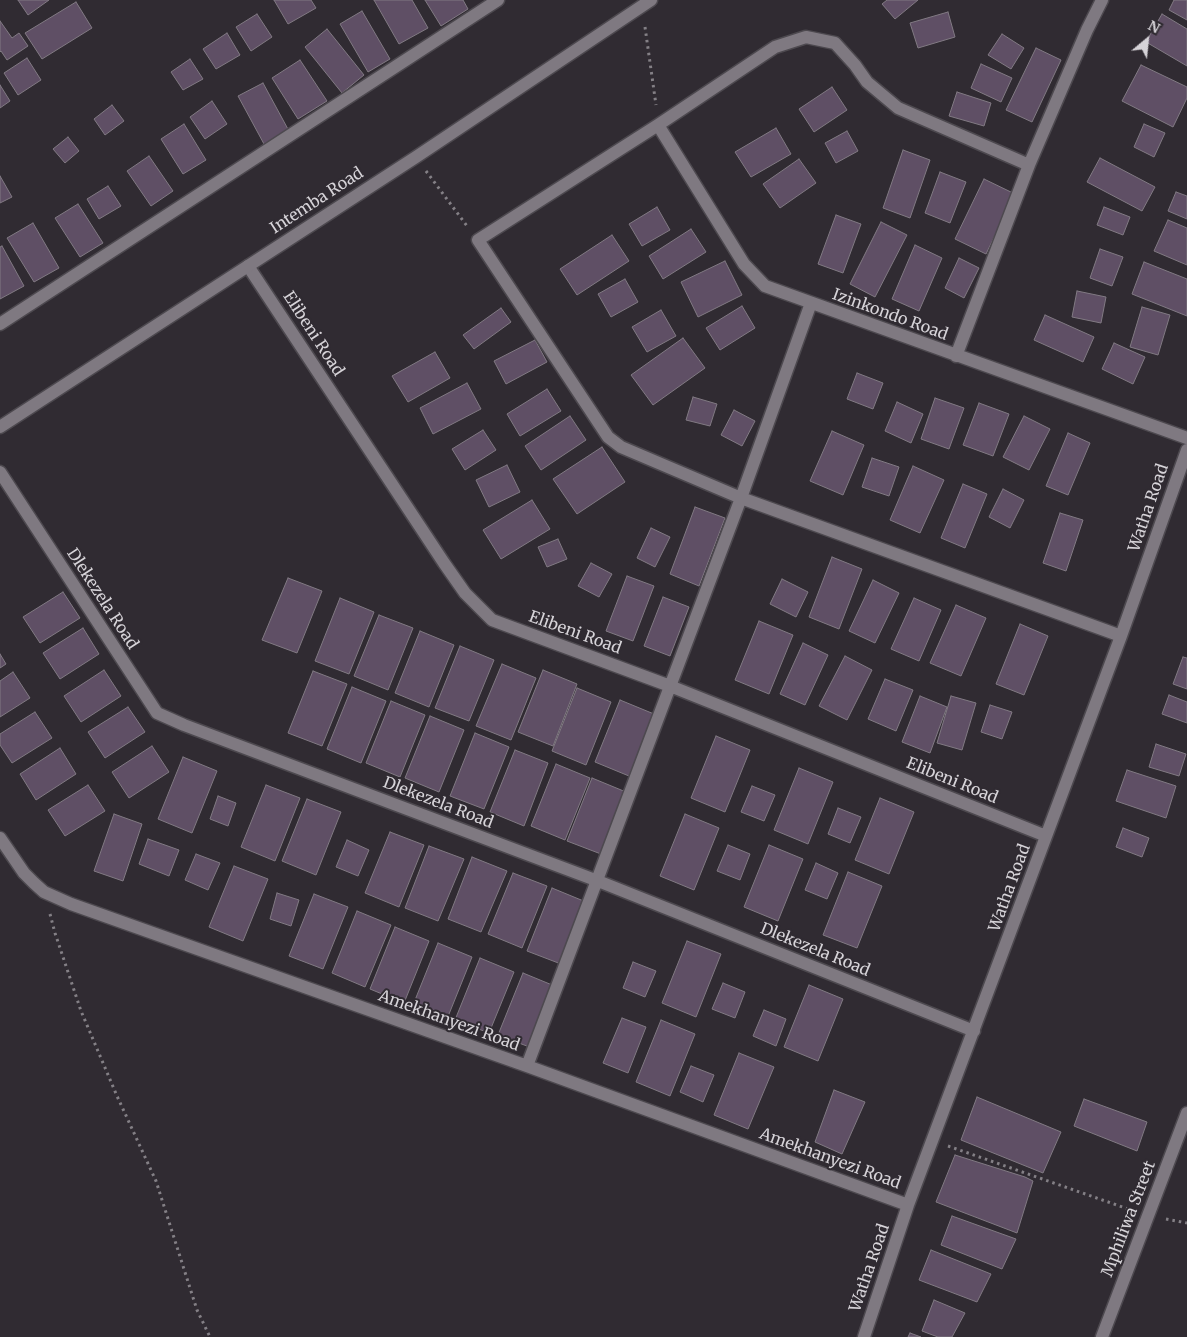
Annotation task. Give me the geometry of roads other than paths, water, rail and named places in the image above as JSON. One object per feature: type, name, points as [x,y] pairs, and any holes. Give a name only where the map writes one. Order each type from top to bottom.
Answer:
[{"type":"street","points":[[0,324],[498,0]]},
{"type":"street","points":[[956,356],[1029,165],[1087,30],[1102,0]]},
{"type":"street","name":"Intemba Road","points":[[0,427],[416,157],[646,3]]},
{"type":"street","points":[[1029,165],[898,108],[867,82],[856,65],[835,43],[806,37],[775,48],[478,240],[608,437],[621,447],[741,498],[1121,636]]},
{"type":"street","name":"Izinkondo Road","points":[[658,125],[744,264],[765,286],[1187,438]]},
{"type":"street","name":"Elibeni Road","points":[[248,266],[444,563],[465,593],[492,620],[670,686],[1046,836]]},
{"type":"street","points":[[527,1066],[741,498],[811,304]]},
{"type":"street","name":"Watha Road","points":[[864,1337],[908,1206],[1121,636],[1187,450]]},
{"type":"street","name":"Dlekezela Road","points":[[0,472],[157,713],[194,729],[598,881],[974,1031]]},
{"type":"street","name":"Amekhanyezi Road","points":[[0,838],[24,873],[44,892],[71,904],[527,1066],[908,1206]]},
{"type":"street","name":"Mphiliwa Street","points":[[1102,1337],[1187,1113]]}]
